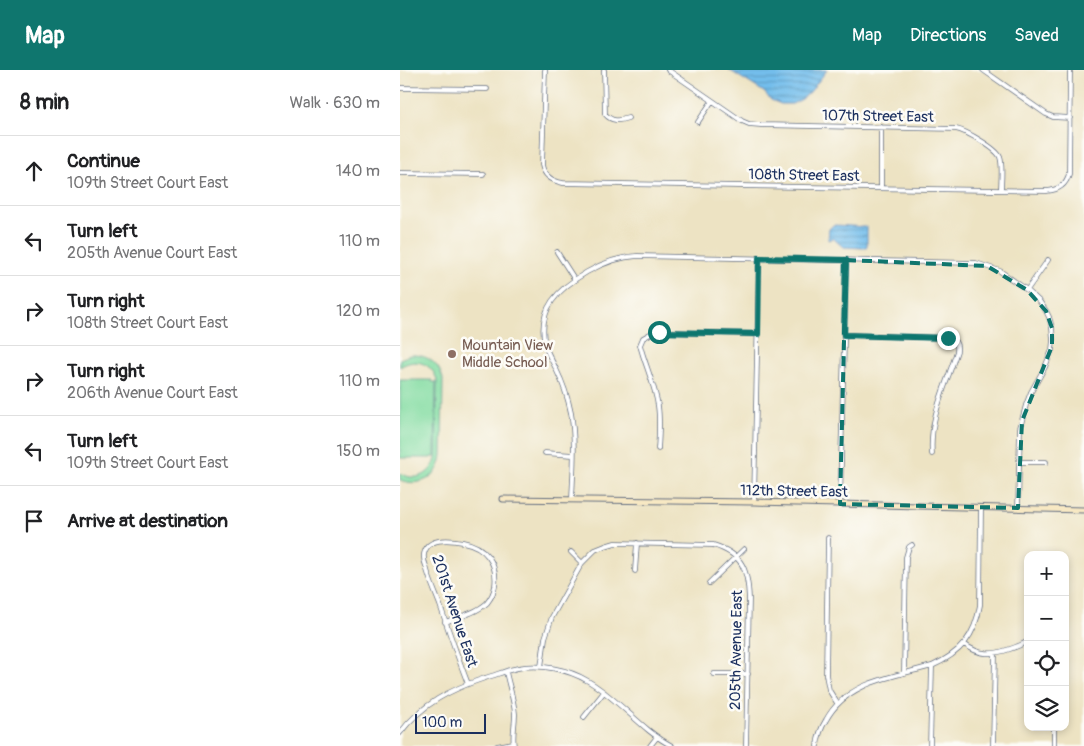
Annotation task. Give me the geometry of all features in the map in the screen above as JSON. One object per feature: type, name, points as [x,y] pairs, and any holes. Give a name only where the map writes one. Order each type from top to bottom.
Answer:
[{"type":"street","name":"108th Street East","points":[[545,70],[543,171],[552,180],[563,183],[1047,191],[1063,186],[1068,177],[1070,168],[1070,118]]},
{"type":"street","points":[[604,70],[604,114],[617,121],[628,118]]},
{"type":"street","points":[[668,70],[712,101],[698,122]]},
{"type":"street","points":[[983,70],[1046,114],[1053,117],[1070,118],[1070,70]]},
{"type":"street","points":[[400,88],[487,89]]},
{"type":"street","name":"107th Street East","points":[[712,101],[749,124],[964,131],[993,149],[999,156],[1001,162],[1001,190]]},
{"type":"street","points":[[881,127],[881,188]]},
{"type":"street","points":[[400,173],[483,174]]},
{"type":"street","points":[[557,252],[575,280]]},
{"type":"street","points":[[572,500],[572,414],[558,372],[546,347],[543,332],[545,318],[552,300],[575,280],[605,263],[627,256],[759,258],[976,263],[1006,274],[1028,290],[1040,302],[1049,317],[1053,340],[1049,358],[1031,392],[1024,413],[1020,434],[1018,508]]},
{"type":"street","points":[[754,502],[759,258]]},
{"type":"street","points":[[840,504],[846,260]]},
{"type":"street","points":[[1028,290],[1048,260]]},
{"type":"street","points":[[658,449],[660,424],[658,405],[640,345],[644,337],[659,332],[758,334]]},
{"type":"street","points":[[844,335],[948,338],[954,340],[957,344],[957,351],[934,418],[932,454]]},
{"type":"street","points":[[545,453],[573,455]]},
{"type":"street","points":[[1019,462],[1046,462]]},
{"type":"street","name":"112th Street East","points":[[504,499],[754,502],[1084,510]]},
{"type":"street","points":[[817,746],[822,726],[829,714],[837,704],[852,692],[863,686],[932,666],[949,658],[964,644],[973,630],[980,604],[981,508]]},
{"type":"street","points":[[828,538],[826,675],[829,690],[837,704]]},
{"type":"street","name":"201st Avenue East","points":[[445,622],[478,609],[488,602],[491,597],[495,582],[494,567],[485,552],[476,546],[463,542],[434,542],[428,545],[424,554],[425,563],[445,622],[468,684]]},
{"type":"street","points":[[541,667],[545,638],[552,617],[582,563],[592,553],[615,543],[713,545],[728,550],[736,557]]},
{"type":"street","points":[[635,571],[637,543]]},
{"type":"street","points":[[904,674],[906,557],[912,545]]},
{"type":"street","points":[[709,583],[744,550]]},
{"type":"street","points":[[571,552],[582,563]]},
{"type":"street","name":"205th Avenue East","points":[[736,557],[747,575],[749,599],[746,746]]},
{"type":"street","points":[[964,644],[980,653],[995,654],[1024,643]]},
{"type":"street","points":[[993,746],[995,654]]},
{"type":"street","points":[[930,746],[932,666]]},
{"type":"street","points":[[401,730],[427,706],[446,694],[468,684],[518,668],[541,667],[572,673],[587,680],[604,692],[643,726],[672,746]]},
{"type":"street","points":[[498,746],[514,744],[514,708],[506,672]]},
{"type":"street","points":[[714,674],[748,674]]},
{"type":"street","points":[[584,717],[604,692]]},
{"type":"street","points":[[1054,731],[1054,746]]},
{"type":"street","points":[[650,746],[657,736]]},
{"type":"highlighted area","points":[[846,260],[987,266],[1027,290],[1046,311],[1052,328],[1052,346],[1022,421],[1018,508],[840,504]]},
{"type":"green space","points":[[410,355],[427,358],[439,368],[443,379],[442,455],[440,463],[433,475],[428,479],[415,483],[400,480],[400,473],[411,477],[421,476],[430,470],[436,459],[437,380],[431,369],[422,363],[411,362],[400,367],[400,359]]},
{"type":"green space","points":[[400,380],[432,380],[432,382],[436,382],[435,457],[400,458]]},
{"type":"water","points":[[729,70],[827,70],[802,99],[792,104],[781,104],[771,100],[764,92]]},
{"type":"water","points":[[833,225],[867,227],[867,246],[865,248],[843,247],[833,238],[828,240],[829,229]]},
{"type":"place","name":"Mountain View Middle School","points":[[452,354]]},
{"type":"route","points":[[659,332],[758,334],[759,258],[846,260],[844,335],[948,338]]}]
